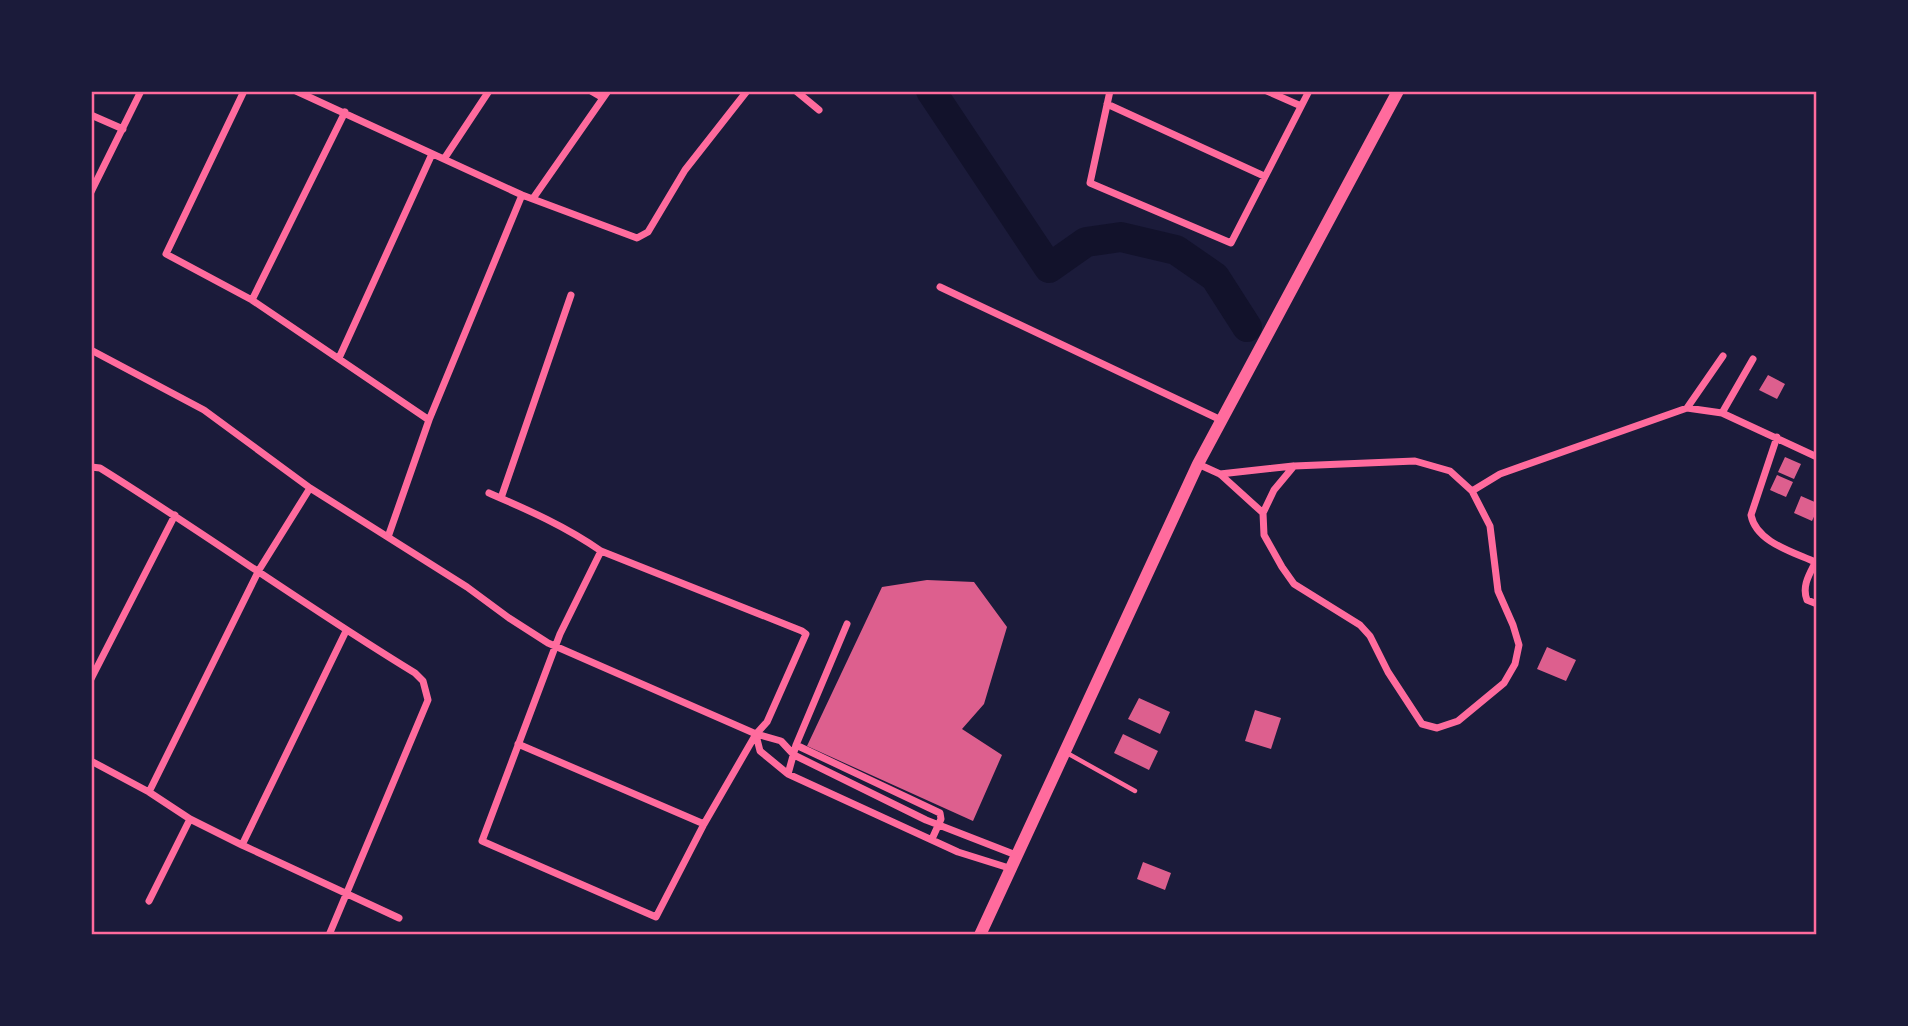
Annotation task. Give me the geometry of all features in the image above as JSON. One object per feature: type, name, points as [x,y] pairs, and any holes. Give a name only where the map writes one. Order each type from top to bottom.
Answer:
[{"type":"main road","points":[[980,935],[1198,464],[1398,91]]},
{"type":"street","points":[[91,192],[141,91]]},
{"type":"street","points":[[244,91],[166,254],[252,300],[429,419]]},
{"type":"street","points":[[296,91],[522,195],[534,197],[636,238],[651,228],[685,170],[747,91]]},
{"type":"street","points":[[444,159],[489,91]]},
{"type":"street","points":[[534,197],[605,94],[592,91]]},
{"type":"street","points":[[796,91],[819,110]]},
{"type":"street","points":[[1110,91],[1090,183],[1230,243],[1309,91]]},
{"type":"street","points":[[1267,91],[1301,106]]},
{"type":"street","points":[[1107,104],[1264,176]]},
{"type":"street","points":[[252,300],[345,113]]},
{"type":"street","points":[[91,115],[122,129]]},
{"type":"street","points":[[339,358],[432,154]]},
{"type":"street","points":[[388,537],[429,419],[522,195]]},
{"type":"street","points":[[940,287],[1221,420]]},
{"type":"street","points":[[501,498],[571,295]]},
{"type":"street","points":[[91,350],[204,410],[310,488],[467,587],[509,618],[569,653],[756,734],[781,741],[794,755],[939,826],[1016,855]]},
{"type":"street","points":[[1687,408],[1723,356]]},
{"type":"street","points":[[1722,414],[1753,359]]},
{"type":"street","points":[[1472,491],[1500,474],[1687,408],[1722,414],[1817,457]]},
{"type":"street","points":[[1777,437],[1751,515],[1752,522],[1756,530],[1769,540],[1816,561],[1805,585],[1804,594],[1807,600],[1817,604]]},
{"type":"street","points":[[1220,474],[1294,466],[1415,461],[1450,471],[1472,491],[1490,526],[1498,590],[1519,645],[1516,664],[1504,683],[1458,721],[1437,728],[1422,724],[1388,672],[1370,636],[1360,625],[1294,584],[1282,568],[1264,535],[1263,513],[1274,490],[1294,466]]},
{"type":"street","points":[[1198,464],[1220,474],[1263,513]]},
{"type":"street","points":[[91,467],[100,468],[175,515],[346,631],[421,678],[428,700],[329,935]]},
{"type":"street","points":[[149,792],[259,570],[310,488]]},
{"type":"street","points":[[489,493],[548,518],[601,551],[806,634],[767,722],[756,734],[704,824],[656,917],[482,841],[555,645],[601,551]]},
{"type":"street","points":[[91,679],[175,515]]},
{"type":"street","points":[[788,774],[796,746],[847,624]]},
{"type":"street","points":[[242,845],[346,631]]},
{"type":"street","points":[[756,734],[760,751],[788,774],[958,852],[1009,868]]},
{"type":"street","points":[[518,744],[704,824]]},
{"type":"street","points":[[796,746],[940,813],[939,826],[932,839]]},
{"type":"street","points":[[91,761],[149,792],[190,819],[399,918]]},
{"type":"street","points":[[149,901],[190,819]]},
{"type":"lane","points":[[1063,751],[1135,791]]},
{"type":"building","points":[[1768,375],[1785,384],[1777,399],[1759,390]]},
{"type":"building","points":[[1785,457],[1801,464],[1794,479],[1778,472]]},
{"type":"building","points":[[1777,475],[1793,482],[1786,497],[1770,490]]},
{"type":"building","points":[[1801,496],[1817,503],[1812,521],[1794,513]]},
{"type":"building","points":[[927,580],[974,582],[1007,627],[984,704],[962,729],[1002,755],[973,821],[807,746],[882,587]]},
{"type":"building","points":[[1547,647],[1576,660],[1566,681],[1537,669]]},
{"type":"building","points":[[1139,698],[1170,712],[1160,734],[1128,719]]},
{"type":"building","points":[[1255,710],[1281,718],[1271,749],[1245,741]]},
{"type":"building","points":[[1123,734],[1158,751],[1149,770],[1114,753]]},
{"type":"building","points":[[1143,862],[1171,873],[1165,890],[1137,879]]},
{"type":"waterway","points":[[931,91],[1049,268],[1086,242],[1121,237],[1176,250],[1215,277],[1247,327]]}]
